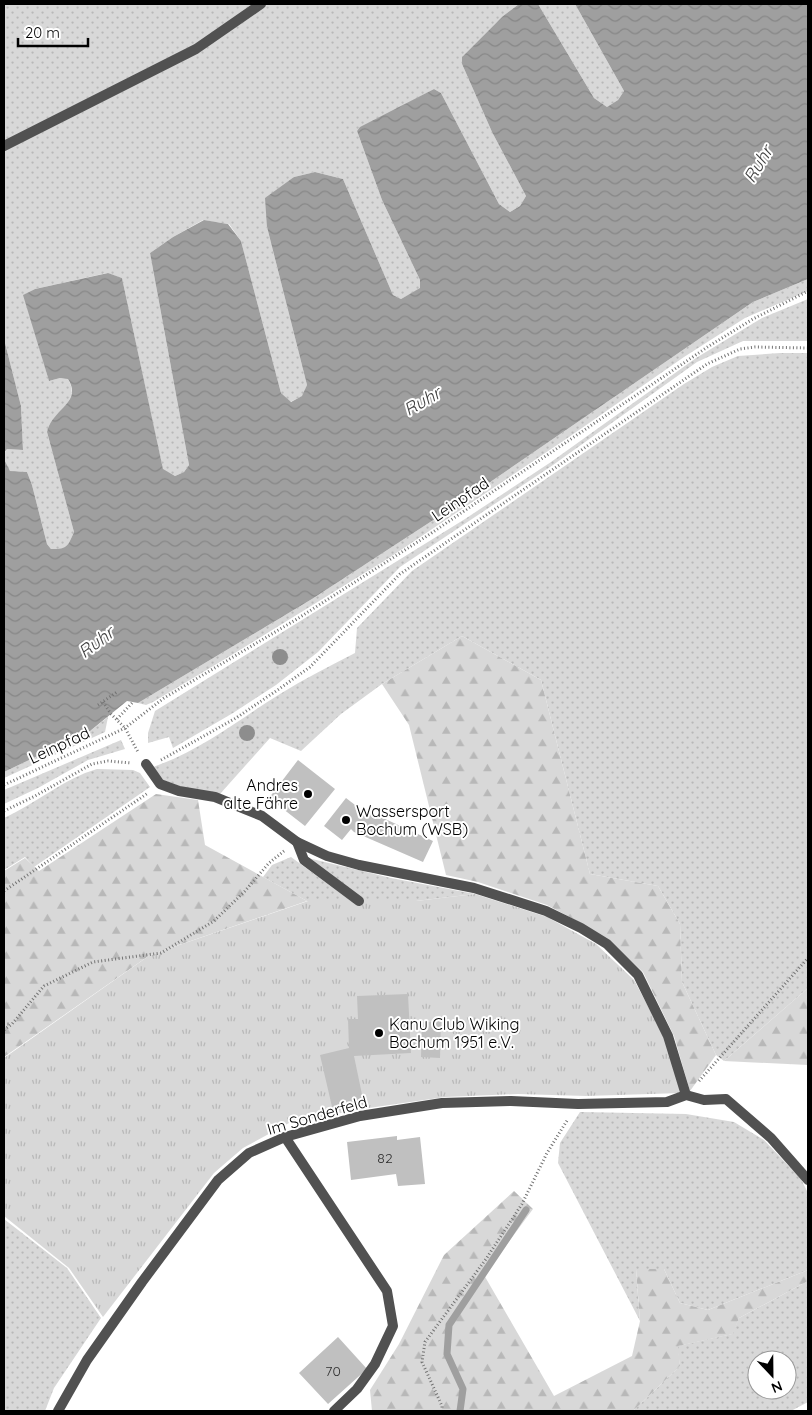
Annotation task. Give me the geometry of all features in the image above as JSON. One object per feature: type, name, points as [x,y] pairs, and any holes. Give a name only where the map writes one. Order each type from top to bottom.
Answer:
[{"type":"street","points":[[4,146],[196,49],[261,4]]},
{"type":"street","points":[[146,764],[160,784],[185,792],[214,797],[262,816],[296,842],[327,856],[359,865],[474,888],[546,911],[588,932],[606,944],[638,975],[668,1036],[686,1095],[704,1100],[726,1099],[771,1138],[808,1180]]},
{"type":"street","points":[[296,842],[304,860],[359,902]]},
{"type":"street","name":"Im Sonderfeld","points":[[58,1411],[87,1360],[142,1282],[218,1180],[248,1154],[285,1136],[360,1116],[442,1103],[511,1101],[578,1104],[667,1102],[686,1095]]},
{"type":"street","points":[[285,1136],[387,1291],[392,1326],[375,1364],[358,1389],[334,1411]]},
{"type":"path","name":"Leinpfad","points":[[4,785],[125,728],[164,698],[297,619],[430,534],[709,346],[753,319],[808,291]]},
{"type":"path","points":[[103,702],[125,728],[146,764],[159,761],[236,718],[310,667],[400,574],[707,364],[740,349],[755,347],[808,348]]},
{"type":"path","points":[[98,706],[117,692]]},
{"type":"path","points":[[117,719],[133,702]]},
{"type":"path","points":[[4,811],[92,764],[108,761],[129,763]]},
{"type":"path","points":[[4,891],[160,784]]},
{"type":"path","points":[[4,1030],[12,1024],[44,986],[93,962],[161,953],[214,922],[245,891],[269,862],[296,842]]},
{"type":"path","points":[[686,1095],[713,1067],[808,958]]},
{"type":"path","points":[[4,1024],[12,1024]]},
{"type":"path","points":[[442,1411],[442,1406],[422,1362],[425,1342],[486,1259],[522,1204],[546,1153],[578,1104]]},
{"type":"green space","points":[[4,4],[519,4],[503,16],[463,56],[462,64],[492,132],[526,196],[520,206],[510,212],[499,204],[441,93],[434,89],[357,131],[382,200],[420,280],[421,288],[401,299],[393,295],[343,179],[315,172],[294,177],[267,227],[307,385],[303,396],[290,402],[281,393],[241,241],[229,224],[203,220],[150,253],[189,465],[184,472],[175,476],[163,470],[122,278],[107,273],[35,289],[24,295],[49,381],[60,378],[68,379],[71,388],[69,401],[54,418],[47,432],[74,532],[67,546],[61,549],[51,549],[47,544],[27,472],[10,471],[4,457],[7,449],[23,450],[21,406],[4,339]]},
{"type":"green space","points":[[538,4],[575,4],[624,91],[618,100],[607,107],[594,98]]},
{"type":"green space","points":[[808,279],[808,291],[745,318],[684,357],[392,556],[153,702],[146,705],[138,703],[312,599],[461,502],[753,302]]},
{"type":"green space","points":[[808,299],[808,341],[743,341],[697,362],[553,465],[400,567],[318,652],[276,685],[173,748],[169,737],[148,743],[148,733],[155,711],[465,519],[551,462],[696,358],[762,318]]},
{"type":"green space","points":[[808,353],[808,988],[724,1061],[716,1055],[682,982],[680,924],[658,886],[590,874],[541,680],[462,636],[382,684],[341,714],[301,751],[270,738],[220,794],[190,790],[163,780],[153,767],[203,744],[289,688],[355,653],[357,628],[412,571],[684,384],[712,367],[738,356]]},
{"type":"green space","points":[[462,636],[541,680],[590,874],[658,886],[680,924],[682,982],[716,1055],[690,1091],[674,1036],[643,972],[609,941],[581,923],[547,905],[478,882],[446,875],[409,725],[382,684]]},
{"type":"green space","points":[[108,717],[105,732],[4,778],[4,772],[90,731]]},
{"type":"green space","points":[[121,740],[125,749],[88,760],[38,788],[4,804],[4,790]]},
{"type":"green space","points":[[97,769],[133,770],[140,773],[150,787],[34,867],[25,857],[4,870],[4,818],[73,778]]},
{"type":"green space","points":[[156,794],[198,800],[205,845],[307,901],[150,955],[4,1057],[4,871],[25,858],[39,871]]},
{"type":"green space","points":[[291,857],[351,901],[307,901],[263,877],[272,865]]},
{"type":"green space","points":[[308,858],[391,878],[475,894],[416,901],[361,901]]},
{"type":"green space","points":[[475,894],[547,917],[596,944],[634,980],[665,1038],[682,1093],[586,1096],[518,1094],[445,1097],[362,1109],[289,1123],[243,1148],[214,1173],[103,1317],[69,1268],[4,1216],[4,1058],[150,955],[308,901],[416,901]]},
{"type":"green space","points":[[808,988],[808,1065],[724,1061]]},
{"type":"green space","points":[[580,1112],[686,1114],[734,1122],[764,1140],[801,1179],[808,1193],[808,1270],[708,1310],[680,1303],[664,1269],[636,1269],[640,1321],[558,1163],[560,1143]]},
{"type":"green space","points":[[514,1191],[533,1209],[484,1275],[554,1396],[632,1356],[640,1321],[636,1269],[664,1269],[680,1303],[708,1310],[808,1270],[808,1281],[739,1318],[733,1334],[678,1346],[680,1366],[633,1411],[372,1411],[370,1390],[399,1344],[444,1255]]},
{"type":"green space","points":[[4,1219],[67,1268],[101,1318],[54,1388],[45,1411],[4,1411]]},
{"type":"green space","points":[[808,1281],[808,1402],[791,1411],[633,1411],[680,1366],[677,1346],[732,1334],[739,1318]]},
{"type":"water","name":"Ruhr","points":[[519,4],[538,4],[594,98],[607,107],[618,100],[624,91],[575,4],[808,4],[808,279],[753,302],[461,502],[312,599],[138,703],[127,701],[90,731],[4,772],[4,459],[10,471],[27,472],[47,544],[51,549],[61,549],[67,546],[74,532],[47,432],[54,417],[69,400],[72,394],[72,387],[68,379],[60,378],[49,381],[23,295],[35,289],[108,273],[122,278],[163,469],[175,476],[184,472],[189,465],[150,253],[173,237],[204,220],[228,224],[241,241],[281,393],[291,402],[302,396],[307,385],[267,227],[265,198],[294,177],[315,172],[343,179],[393,295],[401,299],[420,288],[420,280],[382,200],[357,131],[360,127],[434,89],[441,93],[499,204],[510,212],[520,206],[526,196],[492,132],[462,64],[462,57],[503,16]]},
{"type":"water","points":[[4,339],[21,406],[23,450],[7,449],[4,453]]},
{"type":"building","points":[[298,760],[335,789],[305,826],[269,798]]},
{"type":"building","points":[[346,798],[368,815],[370,812],[433,841],[423,862],[351,829],[342,840],[324,826]]},
{"type":"building","name":"Kanu Club Wiking Bochum 1951 e.V.","points":[[408,994],[411,1053],[354,1056],[364,1104],[333,1111],[320,1055],[349,1048],[348,1019],[358,1019],[357,996]]},
{"type":"building","points":[[422,1022],[441,1022],[440,1058],[421,1057]]},
{"type":"building","points":[[397,1136],[397,1140],[420,1137],[425,1184],[398,1186],[396,1174],[351,1180],[347,1142]]},
{"type":"building","points":[[338,1337],[367,1369],[328,1404],[299,1373]]},
{"type":"waterway","points":[[460,1411],[463,1389],[447,1354],[449,1325],[526,1210]]},
{"type":"place","name":"Andres alte Fähre","points":[[308,794]]},
{"type":"place","name":"Wassersport Bochum (WSB)","points":[[346,820]]},
{"type":"place","name":"Kanu Club Wiking Bochum 1951 e.V.","points":[[379,1033]]}]
